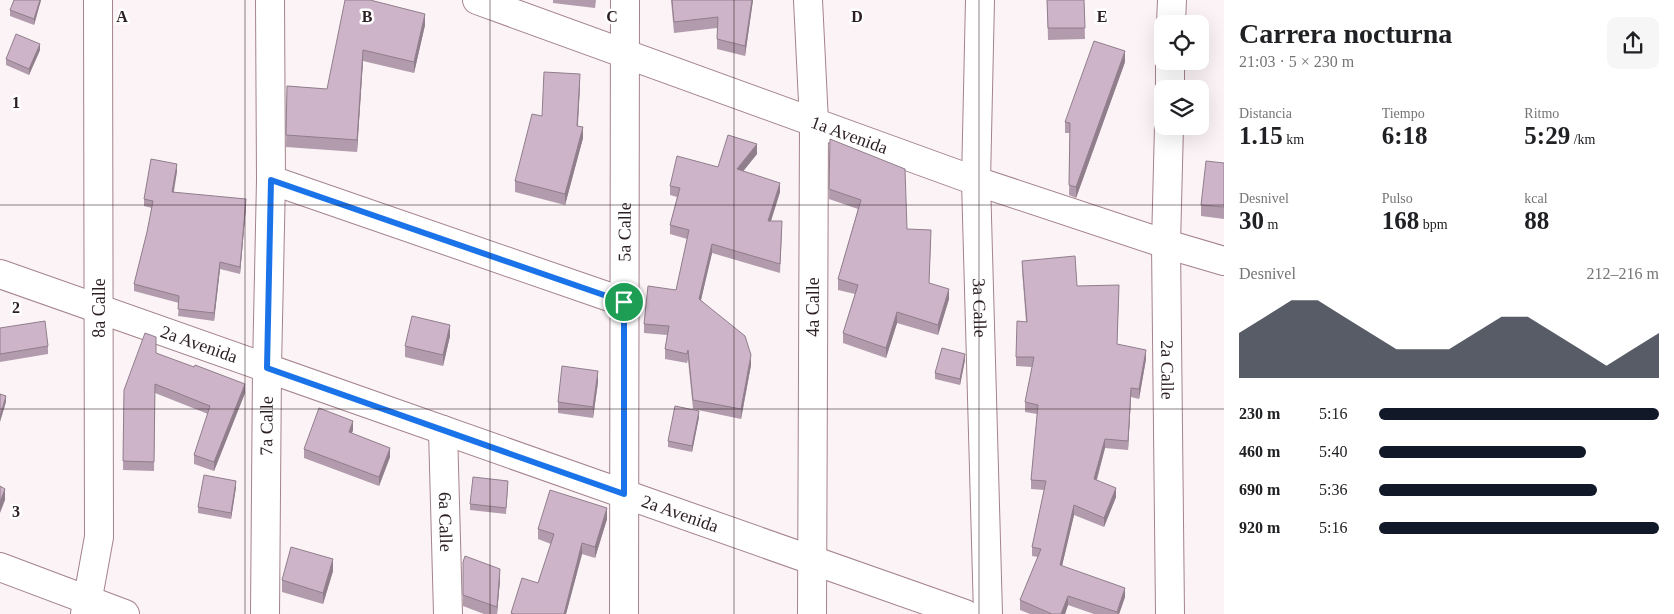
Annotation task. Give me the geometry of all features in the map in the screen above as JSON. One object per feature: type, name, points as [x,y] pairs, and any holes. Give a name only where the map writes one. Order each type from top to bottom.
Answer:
[{"type":"street","name":"8a Calle","points":[[86,607],[99,537],[98,0]]},
{"type":"street","name":"7a Calle","points":[[265,614],[271,180],[270,0]]},
{"type":"street","name":"1a Avenida","points":[[477,0],[976,181],[1166,244],[1224,261]]},
{"type":"street","name":"5a Calle","points":[[624,614],[625,0]]},
{"type":"street","name":"4a Calle","points":[[808,0],[814,122],[812,614]]},
{"type":"street","name":"3a Calle","points":[[980,0],[976,181],[988,614]]},
{"type":"street","points":[[1171,15],[1172,0]]},
{"type":"street","name":"2a Calle","points":[[1169,135],[1166,244],[1170,614]]},
{"type":"street","points":[[271,180],[624,302]]},
{"type":"street","name":"2a Avenida","points":[[0,274],[966,614]]},
{"type":"street","name":"6a Calle","points":[[443,430],[448,614]]},
{"type":"street","points":[[0,567],[86,607],[125,614]]},
{"type":"building","points":[[14,0],[40,0],[34,19],[10,10]]},
{"type":"building","points":[[345,0],[370,0],[425,14],[414,62],[363,50],[357,140],[286,135],[287,86],[327,89]]},
{"type":"building","points":[[672,0],[752,0],[745,46],[717,39],[718,17],[674,22]]},
{"type":"building","points":[[1047,0],[1084,0],[1085,28],[1048,28]]},
{"type":"building","points":[[16,34],[40,44],[29,69],[6,59]]},
{"type":"building","points":[[1094,41],[1125,51],[1076,187],[1069,185],[1070,123],[1065,122]]},
{"type":"building","points":[[544,72],[580,74],[577,126],[583,127],[565,194],[515,181],[532,114],[542,116]]},
{"type":"building","points":[[728,135],[757,144],[737,169],[780,183],[768,221],[782,221],[780,264],[712,244],[699,299],[745,336],[751,355],[741,409],[693,400],[688,350],[687,354],[665,349],[669,326],[644,324],[648,286],[676,290],[689,230],[670,225],[680,188],[670,186],[677,156],[718,167]]},
{"type":"building","points":[[830,139],[905,169],[907,229],[931,230],[929,283],[949,289],[938,325],[897,312],[886,348],[843,333],[858,285],[838,279],[861,200],[829,189]]},
{"type":"building","points":[[151,159],[177,164],[172,192],[246,199],[240,267],[220,262],[214,313],[178,309],[179,296],[134,284],[153,201],[144,199]]},
{"type":"building","points":[[1206,161],[1224,163],[1224,207],[1201,205]]},
{"type":"building","points":[[1075,256],[1077,286],[1119,285],[1117,344],[1146,350],[1139,389],[1131,388],[1128,441],[1105,439],[1094,479],[1116,488],[1104,518],[1074,505],[1060,565],[1125,588],[1117,612],[1068,596],[1061,614],[1052,614],[1020,600],[1041,549],[1032,547],[1046,481],[1031,480],[1038,405],[1025,402],[1034,357],[1016,357],[1017,321],[1027,322],[1022,261]]},
{"type":"building","points":[[412,316],[450,325],[443,355],[405,346]]},
{"type":"building","points":[[45,321],[48,346],[0,354],[0,328]]},
{"type":"building","points":[[145,333],[156,337],[156,353],[245,384],[214,462],[194,455],[210,406],[155,384],[154,462],[123,461],[124,390]]},
{"type":"building","points":[[942,348],[965,354],[960,379],[935,373]]},
{"type":"building","points":[[562,366],[598,371],[593,407],[558,402]]},
{"type":"building","points":[[0,394],[6,396],[0,416]]},
{"type":"building","points":[[675,406],[699,411],[692,446],[668,441]]},
{"type":"building","points":[[319,408],[353,421],[349,432],[390,448],[379,477],[304,449]]},
{"type":"building","points":[[204,475],[236,481],[231,513],[198,507]]},
{"type":"building","points":[[473,477],[508,481],[506,508],[470,504]]},
{"type":"building","points":[[0,486],[5,489],[0,502]]},
{"type":"building","points":[[550,490],[607,508],[595,547],[582,543],[564,614],[514,614],[511,613],[522,578],[538,583],[554,534],[538,529]]},
{"type":"building","points":[[291,547],[333,559],[323,593],[282,580]]},
{"type":"building","points":[[465,556],[500,569],[497,607],[463,595],[463,562]]},
{"type":"route","points":[[271,180],[412,229],[624,302],[624,494],[267,368],[271,180]]}]
